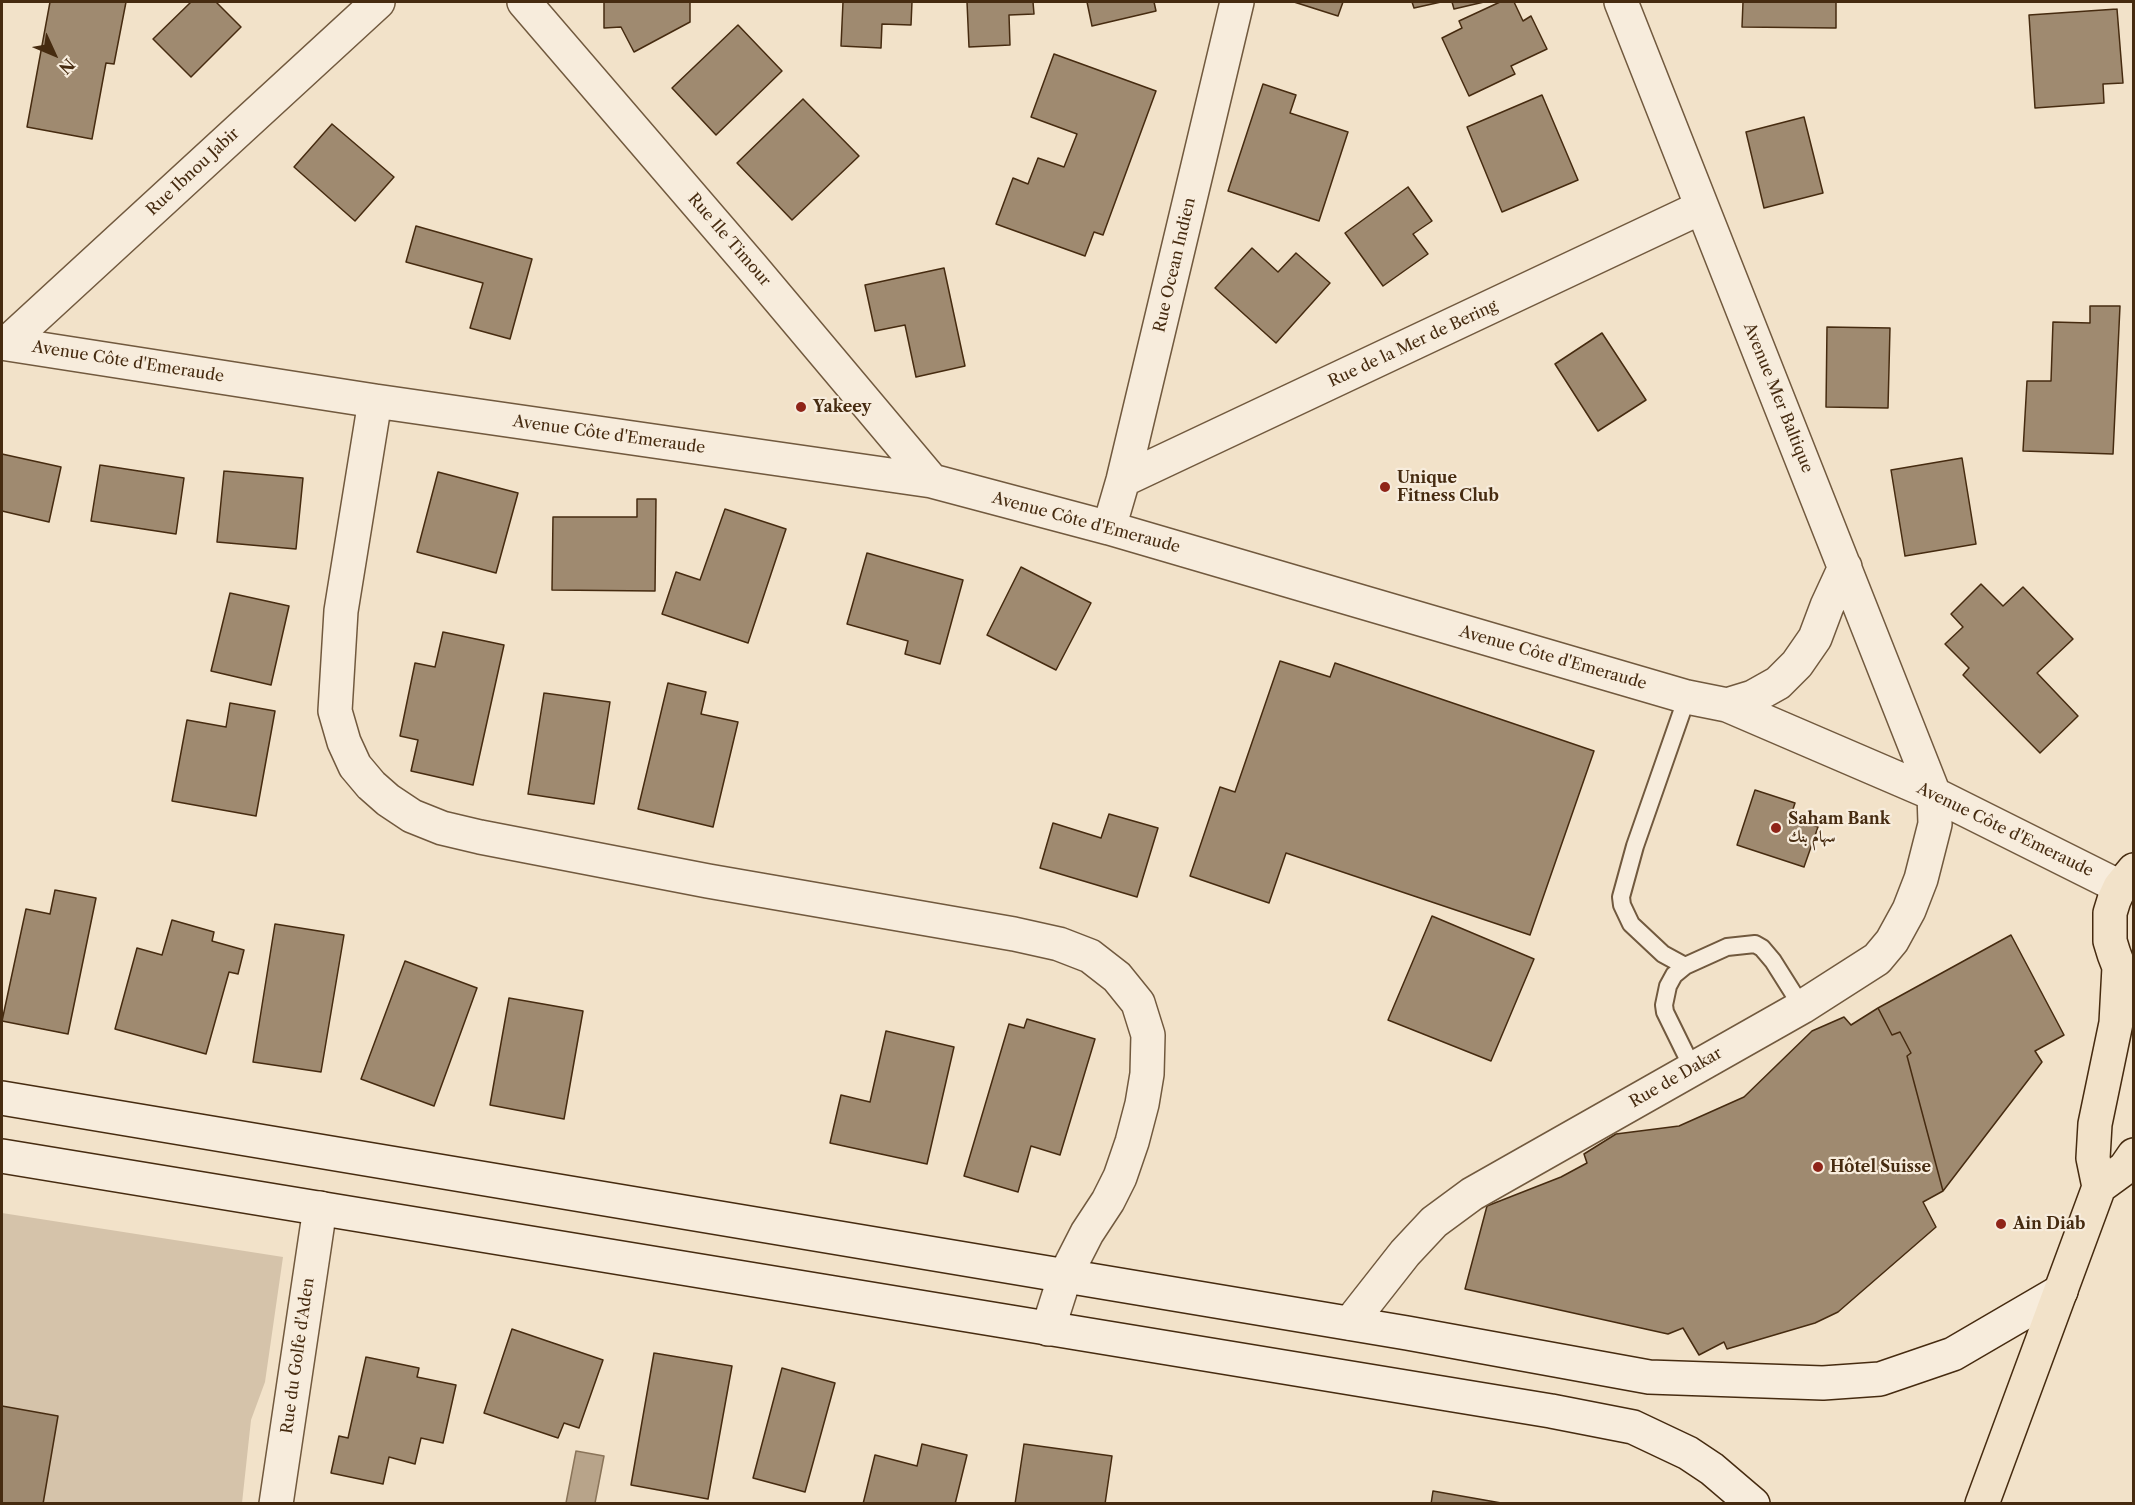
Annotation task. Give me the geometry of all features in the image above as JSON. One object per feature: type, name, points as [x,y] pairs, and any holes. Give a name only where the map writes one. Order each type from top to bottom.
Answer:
[{"type":"main road","points":[[1982,1503],[2099,1187],[2092,1158],[2095,1124],[2126,977],[2110,941],[2110,913],[2127,878]]},
{"type":"main road","points":[[2099,1187],[2125,1168],[2133,1155]]},
{"type":"street","name":"Rue Ibnou Jabir","points":[[4,343],[378,2]]},
{"type":"street","name":"Rue Ile Timour","points":[[524,2],[932,481]]},
{"type":"street","name":"Rue Ocean Indien","points":[[1109,528],[1123,480],[1237,2]]},
{"type":"street","name":"Avenue Mer Baltique","points":[[1621,2],[1935,794]]},
{"type":"street","name":"Rue de la Mer de Bering","points":[[1123,480],[1702,207]]},
{"type":"street","name":"Avenue Côte d'Emeraude","points":[[4,343],[375,401],[932,481],[1109,528],[1687,697],[1727,705],[2127,878]]},
{"type":"street","points":[[375,401],[341,611],[335,711],[344,741],[360,772],[388,800],[412,816],[442,828],[708,881],[1014,934],[1059,944],[1090,956],[1118,977],[1138,1003],[1148,1035],[1147,1074],[1142,1104],[1120,1177],[1065,1276],[1048,1329]]},
{"type":"street","points":[[1727,705],[1754,697],[1778,683],[1797,664],[1815,638],[1845,567]]},
{"type":"street","name":"Rue de Dakar","points":[[1350,1323],[1405,1253],[1434,1222],[1472,1194],[1802,1007],[1877,959],[1892,941],[1909,910],[1921,879],[1935,824],[1935,794]]},
{"type":"street","points":[[2,1098],[1350,1323],[1649,1377],[1823,1383],[1880,1379],[1953,1354],[2061,1291]]},
{"type":"street","points":[[2,1156],[1551,1411],[1633,1428],[1688,1453],[1712,1469],[1753,1503]]},
{"type":"street","name":"Rue du Golfe d'Aden","points":[[276,1503],[320,1208]]},
{"type":"lane","points":[[1685,966],[1663,954],[1631,924],[1622,905],[1621,897],[1635,846],[1687,697]]},
{"type":"lane","points":[[1693,1069],[1665,1012],[1664,1005],[1668,986],[1674,975],[1685,966],[1727,947],[1755,944],[1762,948],[1773,961],[1802,1007]]},
{"type":"shaded area","points":[[2,1213],[283,1257],[265,1382],[251,1420],[242,1503],[43,1503],[58,1416],[2,1406]]},
{"type":"shaded area","points":[[576,1451],[604,1456],[595,1503],[566,1503]]},
{"type":"building","points":[[50,2],[126,2],[114,64],[106,63],[92,139],[27,127]]},
{"type":"building","points":[[191,2],[216,2],[241,27],[191,77],[153,39]]},
{"type":"building","points":[[604,2],[690,2],[690,22],[634,52],[621,27],[604,28]]},
{"type":"building","points":[[843,2],[912,2],[911,25],[882,24],[881,48],[841,46]]},
{"type":"building","points":[[967,2],[1033,2],[1034,14],[1009,15],[1010,45],[969,47]]},
{"type":"building","points":[[1087,2],[1154,2],[1156,11],[1092,26]]},
{"type":"building","points":[[1294,2],[1343,2],[1338,16]]},
{"type":"building","points":[[1412,2],[1441,2],[1414,8]]},
{"type":"building","points":[[1452,2],[1484,2],[1454,9]]},
{"type":"building","points":[[1500,2],[1514,2],[1523,21],[1531,16],[1547,49],[1511,66],[1515,74],[1469,96],[1442,38],[1462,28],[1459,21]]},
{"type":"building","points":[[1743,2],[1836,2],[1836,28],[1742,27]]},
{"type":"building","points":[[2117,9],[2123,83],[2103,84],[2104,103],[2035,108],[2029,15]]},
{"type":"building","points":[[738,25],[782,71],[716,135],[672,88]]},
{"type":"building","points":[[1054,54],[1156,91],[1103,235],[1094,232],[1085,256],[996,224],[1013,178],[1028,184],[1038,158],[1064,167],[1077,134],[1031,117]]},
{"type":"building","points":[[1263,84],[1296,95],[1290,113],[1348,132],[1319,221],[1228,191]]},
{"type":"building","points":[[1542,95],[1578,180],[1502,212],[1467,127]]},
{"type":"building","points":[[803,99],[859,156],[792,220],[737,163]]},
{"type":"building","points":[[1804,117],[1823,193],[1764,208],[1746,132]]},
{"type":"building","points":[[332,124],[394,177],[355,221],[294,167]]},
{"type":"building","points":[[1408,187],[1432,221],[1413,234],[1428,254],[1383,286],[1345,233]]},
{"type":"building","points":[[416,226],[532,259],[510,339],[470,328],[483,283],[406,262]]},
{"type":"building","points":[[1252,248],[1278,272],[1296,253],[1330,283],[1276,343],[1215,288]]},
{"type":"building","points":[[944,268],[965,366],[916,377],[905,325],[875,331],[865,285]]},
{"type":"building","points":[[2090,306],[2120,306],[2113,454],[2023,451],[2027,381],[2051,381],[2053,322],[2090,323]]},
{"type":"building","points":[[1827,327],[1890,328],[1888,408],[1826,407]]},
{"type":"building","points":[[1602,333],[1646,400],[1598,431],[1555,364]]},
{"type":"building","points":[[2,454],[61,467],[49,522],[2,511]]},
{"type":"building","points":[[1962,458],[1976,544],[1905,556],[1891,470]]},
{"type":"building","points":[[100,465],[184,478],[176,534],[91,521]]},
{"type":"building","points":[[224,471],[303,478],[296,549],[217,542]]},
{"type":"building","points":[[438,472],[518,493],[496,573],[417,552]]},
{"type":"building","points":[[637,499],[656,499],[655,591],[552,590],[553,517],[637,517]]},
{"type":"building","points":[[725,509],[786,529],[748,643],[662,614],[676,572],[700,580]]},
{"type":"building","points":[[867,553],[963,580],[940,664],[905,654],[908,641],[847,624]]},
{"type":"building","points":[[1021,567],[1091,603],[1056,670],[987,635]]},
{"type":"building","points":[[1981,584],[2003,606],[2023,587],[2073,639],[2037,673],[2078,716],[2040,753],[1963,675],[1969,668],[1945,644],[1963,627],[1951,614]]},
{"type":"building","points":[[230,593],[289,606],[271,685],[211,671]]},
{"type":"building","points":[[443,632],[504,645],[473,785],[411,771],[418,740],[400,736],[415,663],[435,667]]},
{"type":"building","points":[[1280,661],[1330,677],[1335,663],[1594,751],[1530,935],[1286,853],[1269,903],[1190,876],[1220,787],[1235,792]]},
{"type":"building","points":[[668,683],[706,692],[701,714],[738,722],[713,827],[638,809]]},
{"type":"building","points":[[544,693],[610,702],[594,804],[528,794]]},
{"type":"building","points":[[230,703],[275,711],[256,816],[172,801],[187,720],[226,727]]},
{"type":"building","points":[[1755,790],[1795,803],[1790,818],[1818,827],[1804,867],[1737,845]]},
{"type":"building","points":[[1109,814],[1158,828],[1137,897],[1040,868],[1053,823],[1101,838]]},
{"type":"building","points":[[55,890],[96,898],[68,1034],[2,1021],[26,909],[50,914]]},
{"type":"building","points":[[1432,916],[1534,959],[1491,1061],[1388,1020]]},
{"type":"building","points":[[172,920],[214,932],[212,941],[244,950],[238,974],[229,972],[206,1054],[115,1029],[137,948],[162,955]]},
{"type":"building","points":[[275,924],[344,935],[321,1072],[253,1062]]},
{"type":"building","points":[[2011,935],[2064,1035],[2035,1051],[2042,1062],[1943,1191],[1907,1056],[1911,1053],[1900,1032],[1892,1035],[1878,1008]]},
{"type":"building","points":[[405,961],[477,988],[434,1106],[361,1079]]},
{"type":"building","points":[[509,998],[583,1011],[564,1119],[490,1105]]},
{"type":"building","points":[[1878,1008],[1892,1035],[1900,1032],[1911,1053],[1907,1056],[1943,1191],[1923,1202],[1936,1227],[1838,1312],[1815,1323],[1727,1349],[1724,1342],[1699,1355],[1683,1328],[1668,1334],[1465,1289],[1487,1206],[1561,1177],[1587,1163],[1584,1154],[1616,1134],[1679,1126],[1744,1097],[1812,1031],[1844,1017],[1851,1025]]},
{"type":"building","points":[[1027,1019],[1095,1039],[1060,1155],[1031,1146],[1018,1192],[964,1176],[1009,1024],[1024,1028]]},
{"type":"building","points":[[886,1031],[954,1047],[927,1164],[830,1143],[841,1095],[870,1102]]},
{"type":"building","points":[[512,1329],[603,1360],[579,1428],[564,1423],[558,1438],[484,1413]]},
{"type":"building","points":[[654,1353],[732,1366],[708,1499],[631,1485]]},
{"type":"building","points":[[366,1357],[419,1368],[417,1377],[456,1385],[443,1443],[421,1438],[415,1464],[389,1457],[383,1484],[331,1473],[339,1436],[348,1438]]},
{"type":"building","points":[[782,1368],[835,1383],[805,1492],[753,1478]]},
{"type":"building","points":[[2,1406],[58,1416],[43,1504],[2,1504]]},
{"type":"building","points":[[922,1444],[967,1455],[955,1504],[863,1504],[875,1455],[917,1466]]},
{"type":"building","points":[[1024,1444],[1112,1456],[1105,1504],[1015,1504]]},
{"type":"building","points":[[1433,1491],[1507,1504],[1431,1504]]},
{"type":"place","name":"Yakeey","points":[[801,407]]},
{"type":"place","name":"Unique Fitness Club","points":[[1385,487]]},
{"type":"place","name":"Saham Bank سهام بنك","points":[[1776,828]]},
{"type":"place","name":"Hôtel Suisse","points":[[1818,1167]]},
{"type":"place","name":"Ain Diab","points":[[2001,1224]]}]
